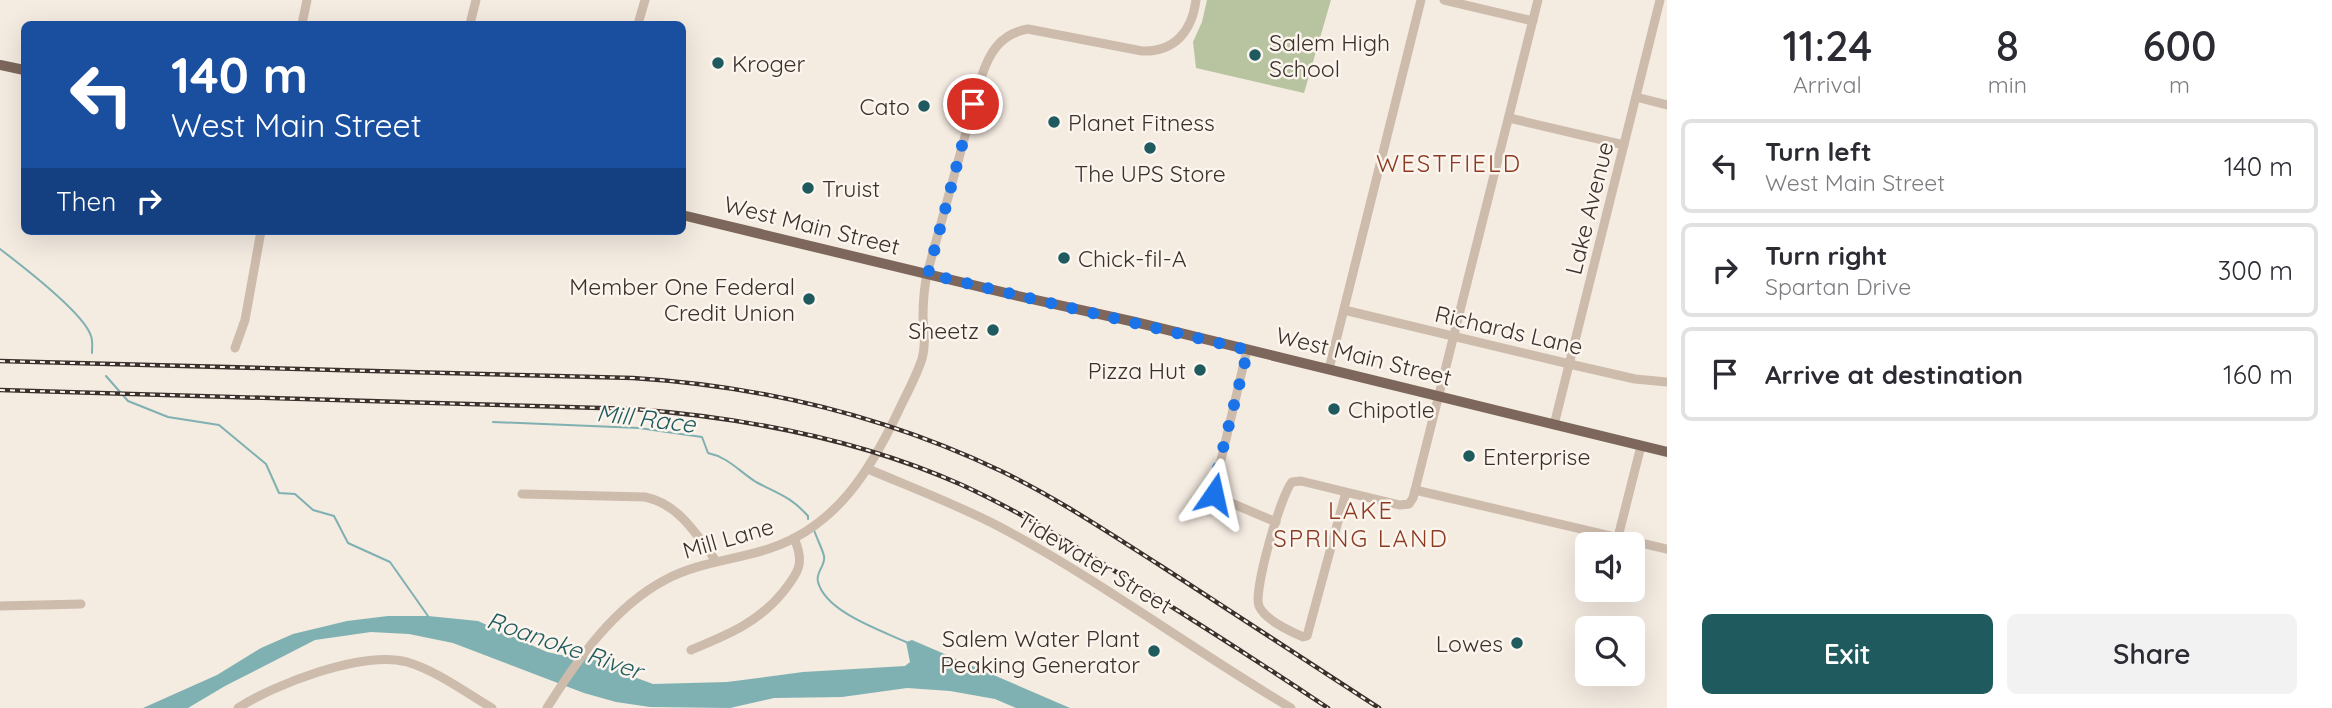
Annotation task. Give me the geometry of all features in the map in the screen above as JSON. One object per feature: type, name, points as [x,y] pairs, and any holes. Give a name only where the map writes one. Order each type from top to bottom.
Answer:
[{"type":"main road","points":[[0,65],[21,69]]},
{"type":"main road","name":"West Main Street","points":[[686,216],[1667,452]]},
{"type":"street","points":[[303,21],[307,0]]},
{"type":"street","points":[[472,21],[476,0]]},
{"type":"street","points":[[639,21],[645,0]]},
{"type":"street","name":"Mill Lane","points":[[549,705],[618,614],[647,590],[680,572],[756,553],[794,538],[834,511],[869,469],[921,362],[925,344],[923,300],[928,274],[981,78],[987,59],[998,43],[1014,33],[1028,29],[1142,51],[1159,50],[1174,43],[1188,30],[1196,0]]},
{"type":"street","points":[[1329,369],[1420,0]]},
{"type":"street","points":[[1444,0],[1533,21]]},
{"type":"street","points":[[1346,492],[1305,638],[1265,614],[1258,601],[1261,577],[1286,489],[1295,481],[1346,492],[1406,505],[1412,501],[1538,0]]},
{"type":"street","name":"Lake Avenue","points":[[1554,425],[1660,0]]},
{"type":"street","points":[[1636,97],[1667,105]]},
{"type":"street","points":[[1509,118],[1624,145]]},
{"type":"street","points":[[235,348],[245,320],[260,235]]},
{"type":"street","name":"Richards Lane","points":[[1344,310],[1635,379],[1667,383]]},
{"type":"street","points":[[1248,350],[1214,489],[1217,497],[1276,522]]},
{"type":"street","points":[[1619,532],[1641,446]]},
{"type":"street","name":"Tidewater Street","points":[[869,469],[981,517],[1036,547],[1172,630],[1290,708]]},
{"type":"street","points":[[1415,490],[1596,532]]},
{"type":"street","points":[[522,494],[645,497],[663,502],[682,518],[716,561]]},
{"type":"street","points":[[691,650],[733,632],[768,610],[797,573],[801,556],[794,538]]},
{"type":"street","points":[[1645,544],[1667,550]]},
{"type":"street","points":[[0,606],[81,604]]},
{"type":"street","points":[[237,708],[262,695],[328,670],[352,662],[380,659],[405,662],[424,669],[492,708]]},
{"type":"green space","name":"Salem High School","points":[[1207,0],[1331,0],[1304,93],[1196,68],[1193,42],[1202,22]]},
{"type":"water","points":[[388,616],[428,616],[478,621],[547,652],[578,654],[617,664],[634,677],[653,684],[727,682],[803,672],[905,666],[910,662],[906,642],[912,640],[1070,708],[1016,708],[995,699],[950,691],[907,688],[842,697],[774,698],[730,708],[650,707],[616,702],[584,693],[453,643],[409,634],[371,632],[315,640],[188,708],[143,708],[217,675],[261,648],[293,634],[347,621]]},
{"type":"waterway","name":"Mill Race","points":[[0,249],[77,315],[91,336],[92,353]]},
{"type":"waterway","name":"Mill Race","points":[[106,376],[128,401],[168,417],[219,425],[266,464],[279,493],[295,494],[313,510],[334,516],[348,543],[390,562],[428,616]]},
{"type":"waterway","name":"Mill Race","points":[[493,422],[639,428],[702,437],[708,453],[722,458],[756,482],[789,500],[802,509],[808,519]]},
{"type":"waterway","name":"Mill Race","points":[[814,530],[824,556],[817,578],[823,593],[855,619],[906,642]]},
{"type":"railway","points":[[0,361],[633,378],[729,388],[822,407],[913,434],[1022,481],[1063,504],[1379,708]]},
{"type":"railway","points":[[0,390],[634,409],[718,418],[802,433],[843,443],[923,469],[1007,507],[1116,572],[1328,708]]},
{"type":"place","name":"Salem High School","points":[[1255,55]]},
{"type":"place","name":"Kroger","points":[[718,63]]},
{"type":"place","name":"Cato","points":[[924,106]]},
{"type":"place","name":"Planet Fitness","points":[[1054,122]]},
{"type":"place","name":"The UPS Store","points":[[1150,148]]},
{"type":"place","name":"Truist","points":[[808,188]]},
{"type":"place","name":"Chick-fil-A","points":[[1064,258]]},
{"type":"place","name":"Member One Federal Credit Union","points":[[809,299]]},
{"type":"place","name":"Sheetz","points":[[993,330]]},
{"type":"place","name":"Pizza Hut","points":[[1200,370]]},
{"type":"place","name":"Chipotle","points":[[1334,409]]},
{"type":"place","name":"Enterprise","points":[[1469,456]]},
{"type":"place","name":"Lowes","points":[[1517,643]]},
{"type":"place","name":"Salem Water Plant Peaking Generator","points":[[1154,651]]},
{"type":"district","name":"WESTFIELD","points":[[1449,163]]},
{"type":"district","name":"LAKE SPRING LAND","points":[[1361,524]]},
{"type":"route","points":[[973,104],[928,274],[1248,350],[1214,494]]},
{"type":"water label","name":"Roanoke River","points":[[565,645]]}]
